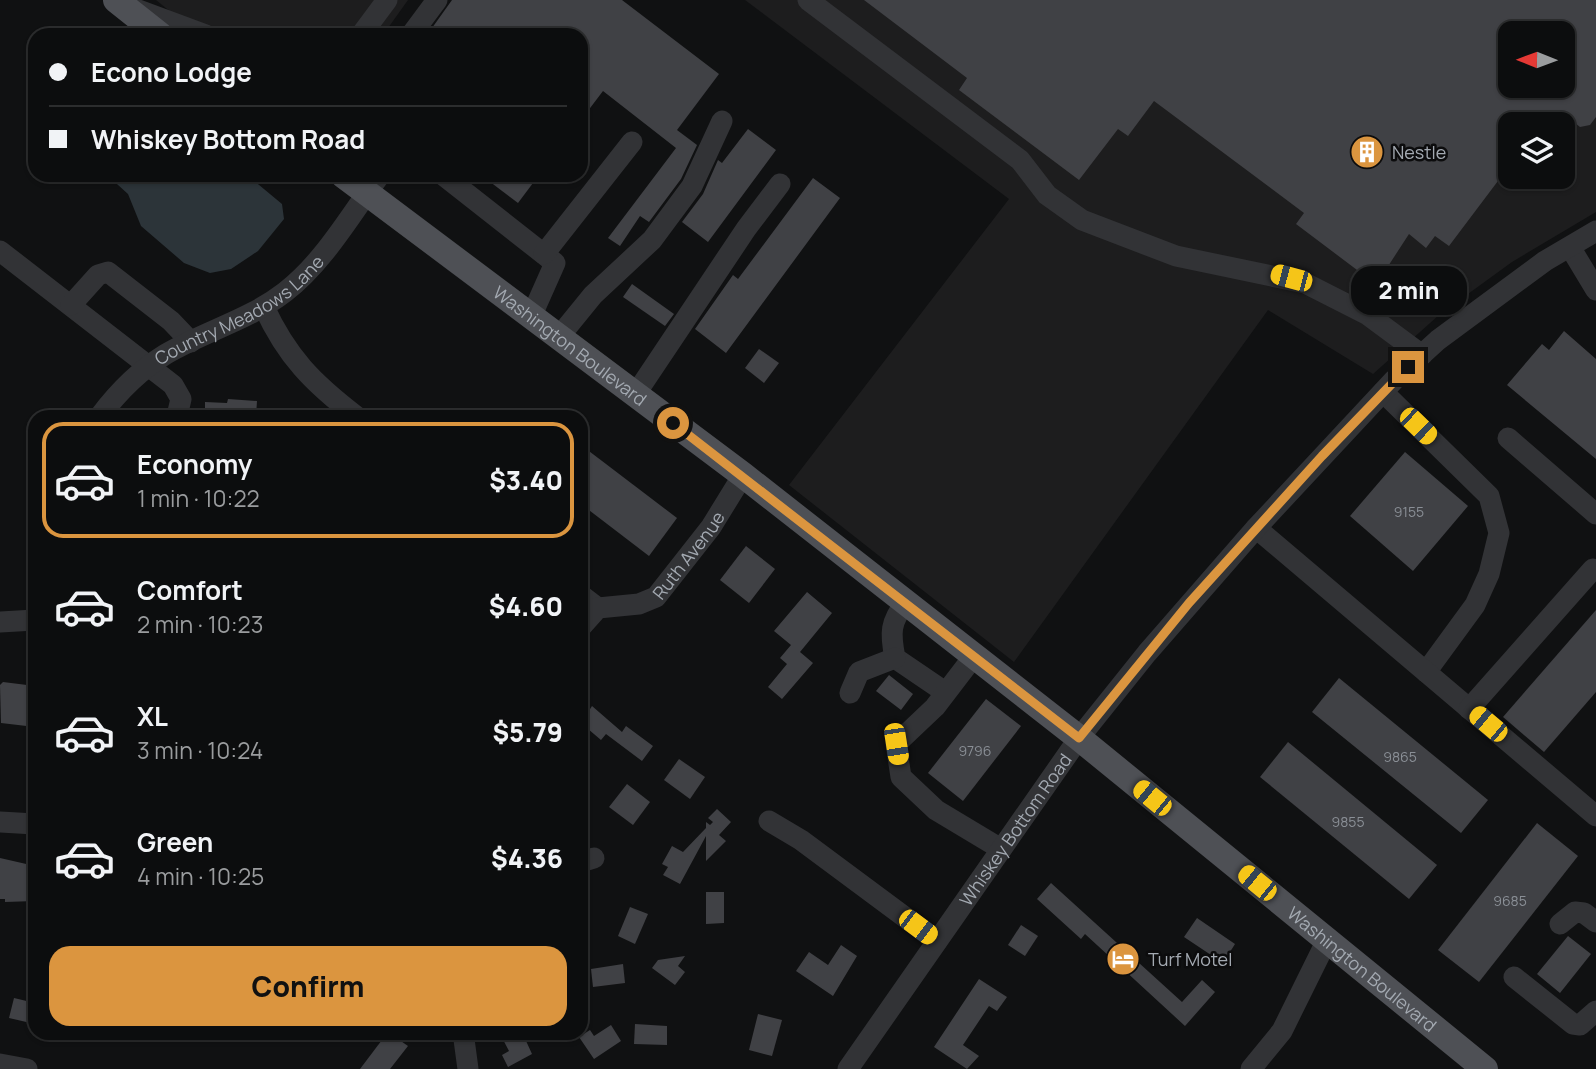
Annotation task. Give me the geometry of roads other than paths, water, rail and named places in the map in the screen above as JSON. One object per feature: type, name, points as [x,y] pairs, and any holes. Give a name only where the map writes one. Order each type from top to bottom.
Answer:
[{"type":"main road","points":[[118,2],[151,28]]},
{"type":"main road","name":"Washington Boulevard","points":[[373,184],[531,317],[743,475],[1079,738],[1485,1069]]},
{"type":"street","points":[[366,28],[387,0]]},
{"type":"street","points":[[416,28],[437,0]]},
{"type":"street","points":[[808,0],[1020,160],[1047,195],[1082,220],[1176,256],[1305,283],[1368,315],[1422,355]]},
{"type":"street","points":[[118,2],[187,28]]},
{"type":"street","points":[[558,338],[593,295],[652,240],[692,186],[722,121]]},
{"type":"street","points":[[544,254],[632,142]]},
{"type":"street","points":[[452,182],[555,263],[531,317]]},
{"type":"street","name":"Country Meadows Lane","points":[[105,410],[127,384],[149,365],[264,307],[304,276],[373,184]]},
{"type":"street","points":[[635,395],[746,229],[780,184]]},
{"type":"street","name":"Whiskey Bottom Road","points":[[848,1069],[1079,738],[1139,662],[1256,528],[1382,392],[1422,355],[1483,305],[1596,232]]},
{"type":"street","points":[[1570,247],[1596,290]]},
{"type":"street","points":[[0,251],[179,391],[177,410]]},
{"type":"street","points":[[71,305],[98,275],[108,272],[171,321],[191,342]]},
{"type":"street","points":[[264,307],[276,333],[303,372],[349,410]]},
{"type":"street","points":[[1382,392],[1489,496],[1499,533],[1489,574],[1475,605],[1426,672]]},
{"type":"street","points":[[1508,438],[1596,514]]},
{"type":"street","name":"Ruth Avenue","points":[[589,601],[639,604],[656,597],[712,527],[743,475]]},
{"type":"street","points":[[1256,528],[1596,816]]},
{"type":"street","points":[[1469,709],[1593,569]]},
{"type":"street","points":[[906,602],[892,619],[890,636],[895,658],[945,692]]},
{"type":"street","points":[[0,622],[28,620]]},
{"type":"street","points":[[974,656],[935,708],[896,744],[901,777],[936,810],[1002,849]]},
{"type":"street","points":[[850,693],[859,672],[895,658]]},
{"type":"street","points":[[769,821],[801,840],[937,941]]},
{"type":"street","points":[[0,822],[28,824]]},
{"type":"street","points":[[1560,924],[1575,912],[1584,913],[1596,922]]},
{"type":"street","points":[[1251,1069],[1288,1022],[1327,940]]},
{"type":"street","points":[[1514,977],[1573,1024],[1580,1025],[1596,1011]]},
{"type":"street","points":[[465,1040],[468,1069]]},
{"type":"street","points":[[0,1064],[27,1069]]},
{"type":"place","name":"Nestle","points":[[1367,152]]},
{"type":"place","name":"Turf Motel","points":[[1123,959]]}]
